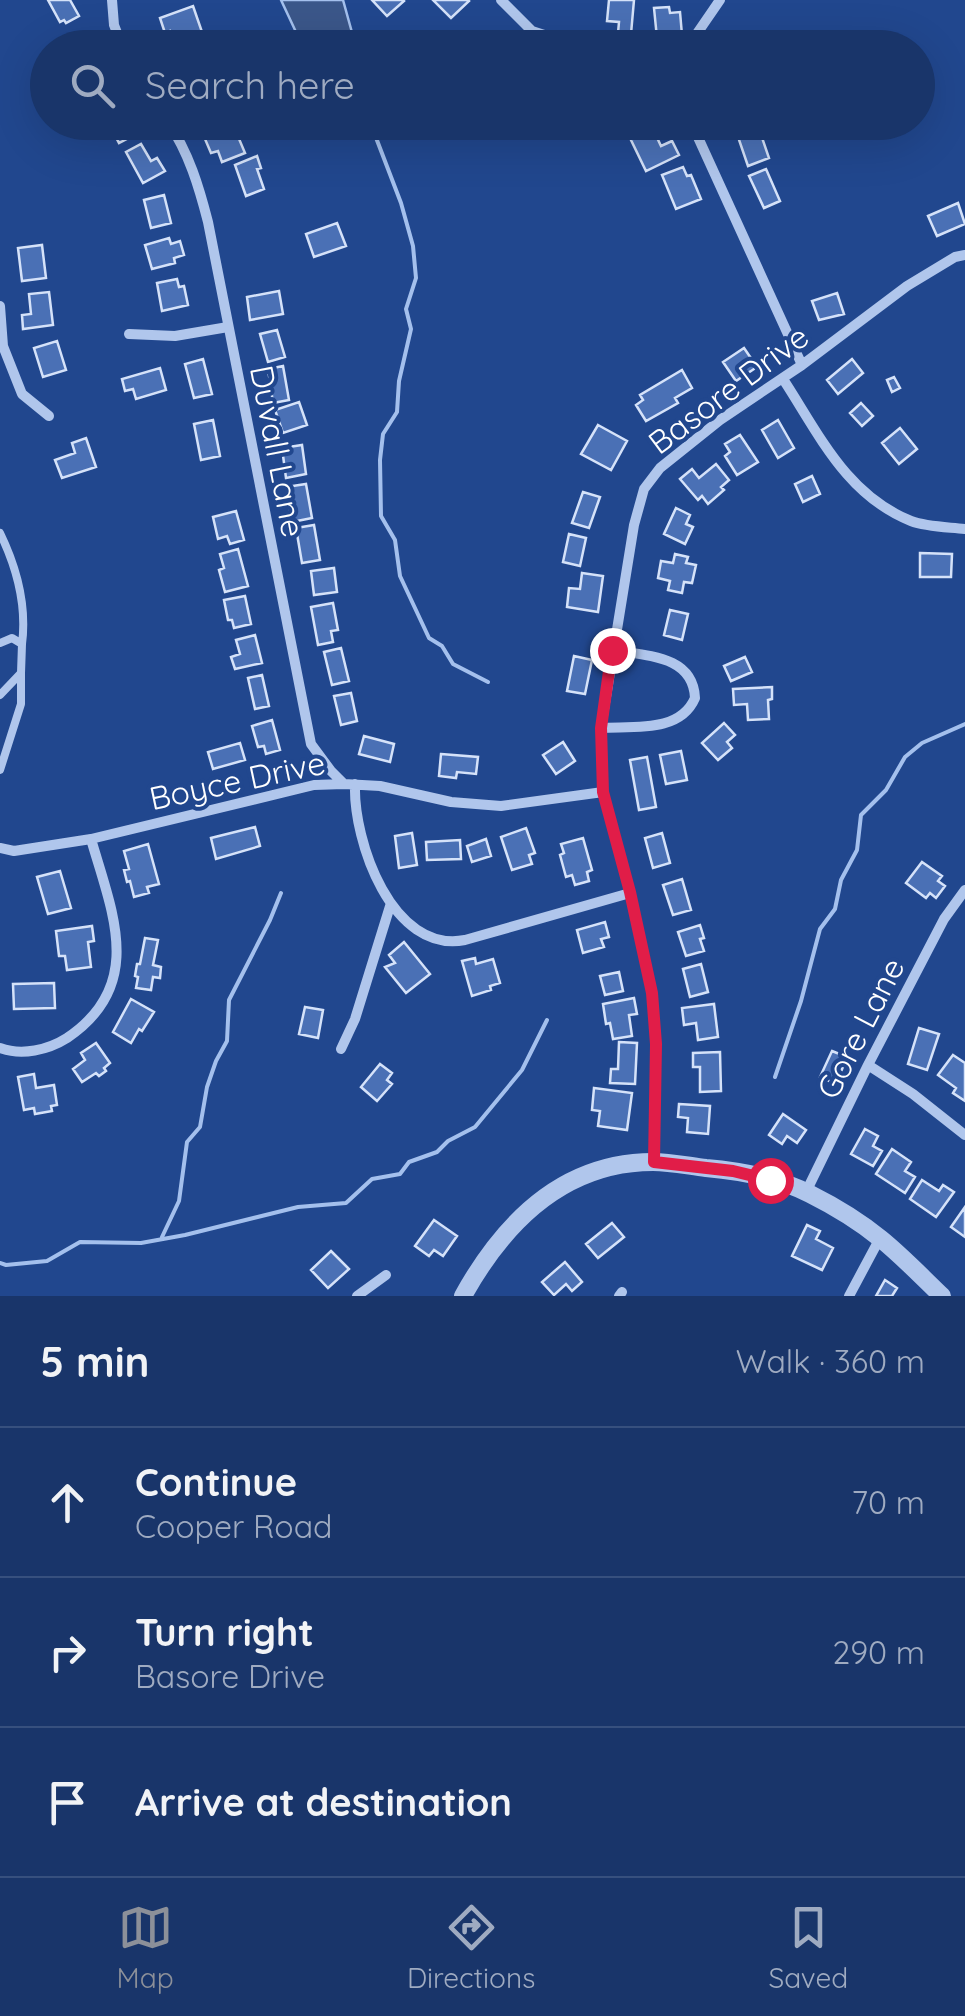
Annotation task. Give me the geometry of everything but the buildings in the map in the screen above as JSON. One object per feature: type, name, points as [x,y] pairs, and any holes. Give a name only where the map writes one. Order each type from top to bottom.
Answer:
[{"type":"street","points":[[112,0],[116,30]]},
{"type":"street","points":[[500,0],[531,30]]},
{"type":"street","points":[[699,30],[720,0]]},
{"type":"street","name":"Duvall Lane","points":[[179,140],[196,176],[208,222],[311,744],[331,771],[350,784]]},
{"type":"street","points":[[699,140],[802,365]]},
{"type":"street","name":"Basore Drive","points":[[654,1162],[656,1044],[652,993],[603,792],[601,728],[634,525],[644,489],[660,468],[704,432],[907,286],[965,255]]},
{"type":"street","points":[[0,306],[3,346],[22,394],[49,416]]},
{"type":"street","points":[[129,334],[175,336],[228,327]]},
{"type":"street","points":[[783,378],[846,475],[877,504],[914,523],[965,529]]},
{"type":"street","points":[[601,728],[674,721],[691,709],[696,698],[692,678],[681,667],[664,659],[612,650]]},
{"type":"street","points":[[350,784],[371,866],[391,903],[424,935],[451,943],[630,892]]},
{"type":"street","name":"Boyce Drive","points":[[0,848],[14,851],[90,839],[314,785],[380,786],[450,802],[500,806],[603,792]]},
{"type":"street","points":[[0,1048],[26,1052],[45,1049],[65,1039],[101,1005],[114,980],[118,953],[116,924],[90,839]]},
{"type":"street","name":"Gore Lane","points":[[806,1192],[944,919],[965,890]]},
{"type":"street","points":[[341,1048],[355,1020],[391,903]]},
{"type":"street","points":[[868,1065],[965,1135]]},
{"type":"street","points":[[464,1296],[500,1240],[554,1190],[594,1170],[654,1162],[733,1171],[806,1192],[880,1238],[942,1296]]},
{"type":"street","points":[[849,1296],[880,1238]]},
{"type":"street","points":[[357,1296],[386,1275]]},
{"type":"lane","points":[[0,534],[12,558],[24,624],[20,704],[0,770]]},
{"type":"lane","points":[[0,643],[12,638],[22,644]]},
{"type":"lane","points":[[0,694],[22,672]]},
{"type":"water","points":[[281,0],[343,0],[351,30],[295,30]]},
{"type":"waterway","points":[[377,140],[401,203],[413,246],[416,278],[406,309],[411,329],[399,381],[397,412],[383,434],[381,516],[395,540],[400,576],[429,638],[442,646],[453,664],[488,682]]},
{"type":"waterway","points":[[775,1077],[820,929],[835,909],[841,880],[857,850],[861,815],[886,790],[905,757],[922,743],[965,724]]},
{"type":"waterway","points":[[162,1237],[179,1201],[187,1142],[200,1127],[207,1087],[227,1041],[229,1000],[281,893]]},
{"type":"waterway","points":[[0,1263],[47,1261],[80,1242],[141,1243],[298,1207],[346,1203],[372,1179],[400,1174],[409,1162],[437,1152],[448,1141],[475,1127],[522,1070],[547,1020]]},
{"type":"route","points":[[612,650],[601,728],[603,792],[652,993],[656,1044],[654,1162],[733,1171],[770,1180]]}]
